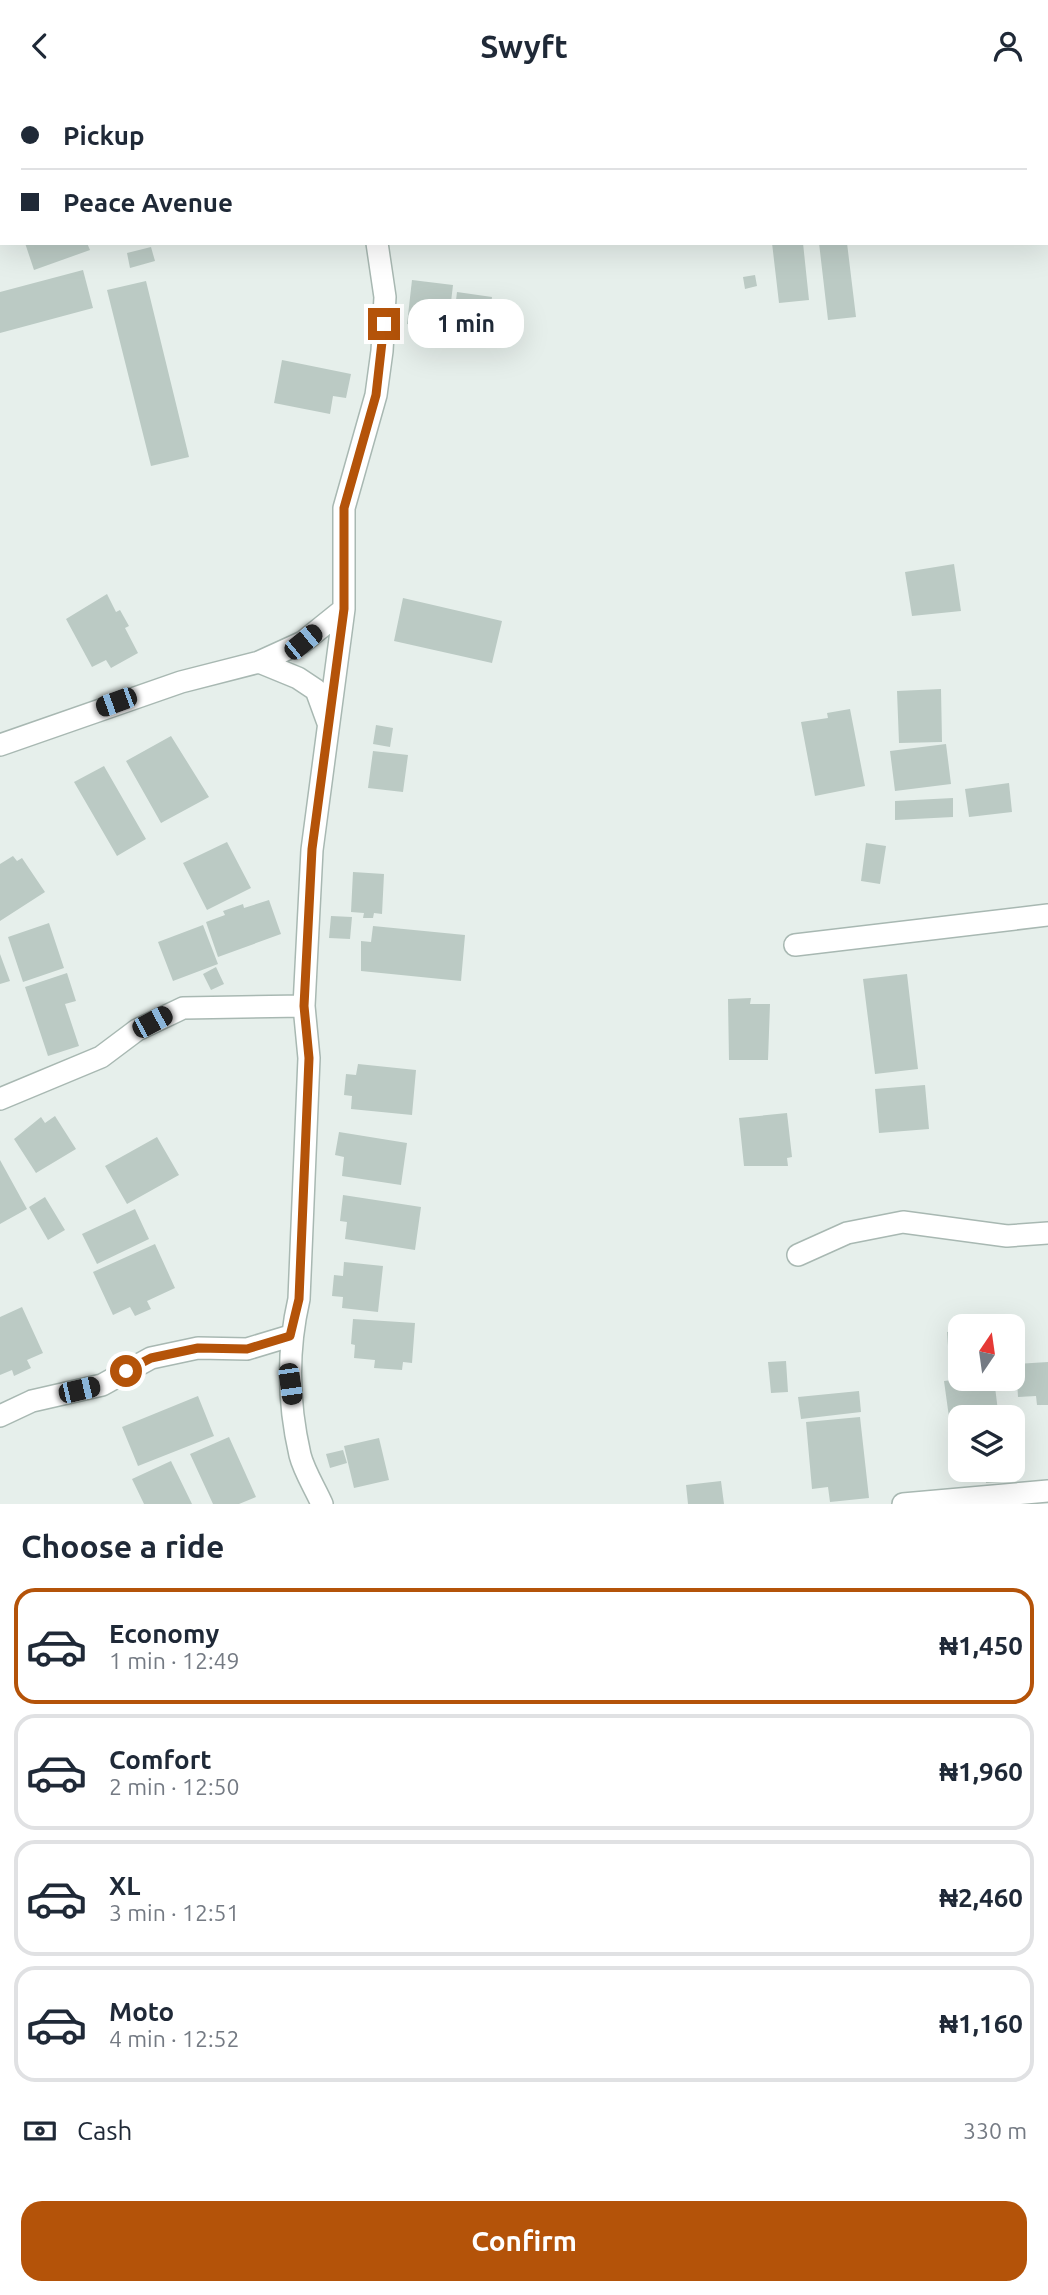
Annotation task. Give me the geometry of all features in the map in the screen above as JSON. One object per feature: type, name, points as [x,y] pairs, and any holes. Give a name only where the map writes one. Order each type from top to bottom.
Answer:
[{"type":"street","points":[[322,1504],[300,1457],[290,1384],[290,1336],[299,1299],[309,1058],[304,1006],[312,849],[344,609],[344,508],[376,395],[382,351],[385,297],[377,245]]},
{"type":"street","points":[[0,745],[116,702],[259,662],[303,642],[344,609]]},
{"type":"street","points":[[259,662],[298,678],[316,690],[328,723]]},
{"type":"street","points":[[795,945],[1048,915]]},
{"type":"street","points":[[0,1099],[101,1057],[137,1030],[183,1009],[304,1006]]},
{"type":"street","points":[[798,1255],[837,1236],[903,1222],[1007,1236],[1048,1233]]},
{"type":"street","points":[[0,1416],[32,1401],[102,1385],[151,1358],[198,1348],[247,1349],[290,1336]]},
{"type":"street","points":[[908,1504],[1048,1491]]},
{"type":"building","points":[[26,245],[88,245],[90,250],[34,270]]},
{"type":"building","points":[[772,245],[803,245],[809,300],[779,303]]},
{"type":"building","points":[[819,245],[847,245],[856,317],[828,320]]},
{"type":"building","points":[[151,247],[155,261],[130,268],[127,253]]},
{"type":"building","points":[[83,270],[93,308],[0,333],[0,292]]},
{"type":"building","points":[[755,275],[757,286],[745,289],[743,277]]},
{"type":"building","points":[[412,280],[453,285],[448,328],[407,324]]},
{"type":"building","points":[[146,281],[189,457],[151,466],[107,290]]},
{"type":"building","points":[[457,292],[492,297],[487,338],[452,333]]},
{"type":"building","points":[[282,360],[351,374],[346,398],[333,396],[330,414],[274,403]]},
{"type":"building","points":[[954,564],[961,611],[912,616],[905,572]]},
{"type":"building","points":[[107,594],[116,612],[120,610],[129,626],[125,628],[138,653],[111,668],[106,660],[92,667],[66,619]]},
{"type":"building","points":[[403,598],[502,621],[492,663],[394,641]]},
{"type":"building","points":[[941,689],[942,742],[899,743],[897,691]]},
{"type":"building","points":[[850,709],[865,786],[815,796],[801,722],[828,718],[827,713]]},
{"type":"building","points":[[376,725],[393,728],[390,747],[373,744]]},
{"type":"building","points":[[171,736],[209,797],[161,823],[126,761]]},
{"type":"building","points":[[946,744],[951,784],[895,791],[890,751]]},
{"type":"building","points":[[373,751],[408,755],[403,792],[368,788]]},
{"type":"building","points":[[104,766],[146,839],[117,856],[74,782]]},
{"type":"building","points":[[1009,783],[1012,812],[969,817],[965,789]]},
{"type":"building","points":[[953,798],[953,817],[895,820],[895,801]]},
{"type":"building","points":[[227,842],[251,888],[207,910],[183,863]]},
{"type":"building","points":[[866,843],[886,846],[880,884],[861,881]]},
{"type":"building","points":[[13,856],[17,861],[22,858],[45,892],[0,921],[0,864]]},
{"type":"building","points":[[353,872],[384,874],[382,914],[374,913],[373,918],[363,918],[364,913],[351,912]]},
{"type":"building","points":[[269,900],[281,934],[218,957],[206,922],[225,915],[223,911],[243,904],[244,908]]},
{"type":"building","points":[[331,916],[352,917],[350,939],[329,938]]},
{"type":"building","points":[[49,923],[64,968],[23,982],[8,937]]},
{"type":"building","points":[[203,925],[218,964],[173,981],[158,942]]},
{"type":"building","points":[[373,926],[465,935],[461,981],[361,971],[361,941],[371,942]]},
{"type":"building","points":[[0,954],[10,981],[0,984]]},
{"type":"building","points":[[216,967],[224,984],[211,990],[203,974]]},
{"type":"building","points":[[67,973],[76,1001],[65,1004],[79,1046],[48,1056],[25,987]]},
{"type":"building","points":[[907,974],[918,1069],[875,1074],[863,979]]},
{"type":"building","points":[[751,998],[750,1004],[770,1004],[768,1060],[729,1060],[728,999]]},
{"type":"building","points":[[358,1064],[416,1070],[412,1115],[351,1109],[352,1096],[344,1095],[346,1074],[356,1075]]},
{"type":"building","points":[[925,1085],[929,1129],[879,1133],[875,1089]]},
{"type":"building","points":[[787,1113],[792,1157],[787,1158],[788,1166],[744,1166],[739,1118]]},
{"type":"building","points":[[55,1116],[76,1149],[36,1173],[14,1139],[41,1117],[45,1123]]},
{"type":"building","points":[[339,1132],[407,1143],[401,1185],[342,1176],[344,1157],[335,1155]]},
{"type":"building","points":[[157,1137],[179,1175],[127,1204],[105,1166]]},
{"type":"building","points":[[0,1160],[27,1209],[0,1224]]},
{"type":"building","points":[[343,1195],[421,1207],[415,1250],[345,1239],[347,1222],[340,1221]]},
{"type":"building","points":[[45,1197],[65,1230],[48,1240],[29,1207]]},
{"type":"building","points":[[135,1209],[149,1239],[97,1264],[82,1234]]},
{"type":"building","points":[[155,1244],[175,1288],[147,1301],[151,1309],[135,1316],[130,1307],[113,1315],[93,1272]]},
{"type":"building","points":[[344,1262],[383,1266],[378,1312],[342,1308],[343,1297],[332,1296],[334,1275],[343,1276]]},
{"type":"building","points":[[22,1307],[43,1353],[27,1360],[31,1368],[14,1376],[12,1370],[0,1375],[0,1317]]},
{"type":"building","points":[[353,1319],[415,1323],[412,1363],[403,1362],[402,1370],[374,1368],[375,1360],[354,1358],[355,1345],[351,1344]]},
{"type":"building","points":[[786,1361],[788,1392],[771,1393],[768,1362]]},
{"type":"building","points":[[1048,1362],[1048,1405],[1037,1405],[1036,1396],[1018,1397],[1018,1391],[1026,1391],[1026,1363]]},
{"type":"building","points":[[944,1381],[948,1381],[948,1391],[996,1391],[997,1405],[948,1405],[948,1410]]},
{"type":"building","points":[[859,1391],[861,1412],[801,1419],[798,1397]]},
{"type":"building","points":[[198,1396],[214,1436],[138,1466],[122,1427]]},
{"type":"building","points":[[860,1417],[869,1498],[830,1502],[828,1487],[812,1489],[806,1422]]},
{"type":"building","points":[[229,1437],[256,1497],[239,1504],[213,1504],[190,1454]]},
{"type":"building","points":[[379,1438],[389,1480],[354,1488],[344,1446]]},
{"type":"building","points":[[343,1450],[347,1463],[330,1468],[326,1454]]},
{"type":"building","points":[[171,1461],[192,1504],[144,1504],[132,1479]]},
{"type":"building","points":[[721,1481],[724,1504],[688,1504],[686,1485]]},
{"type":"route","points":[[126,1371],[151,1358],[198,1348],[247,1349],[290,1336],[295,1318],[299,1299],[302,1172],[309,1058],[304,1006],[312,849],[328,723],[338,670],[344,609],[344,508],[376,395],[384,324]]}]
